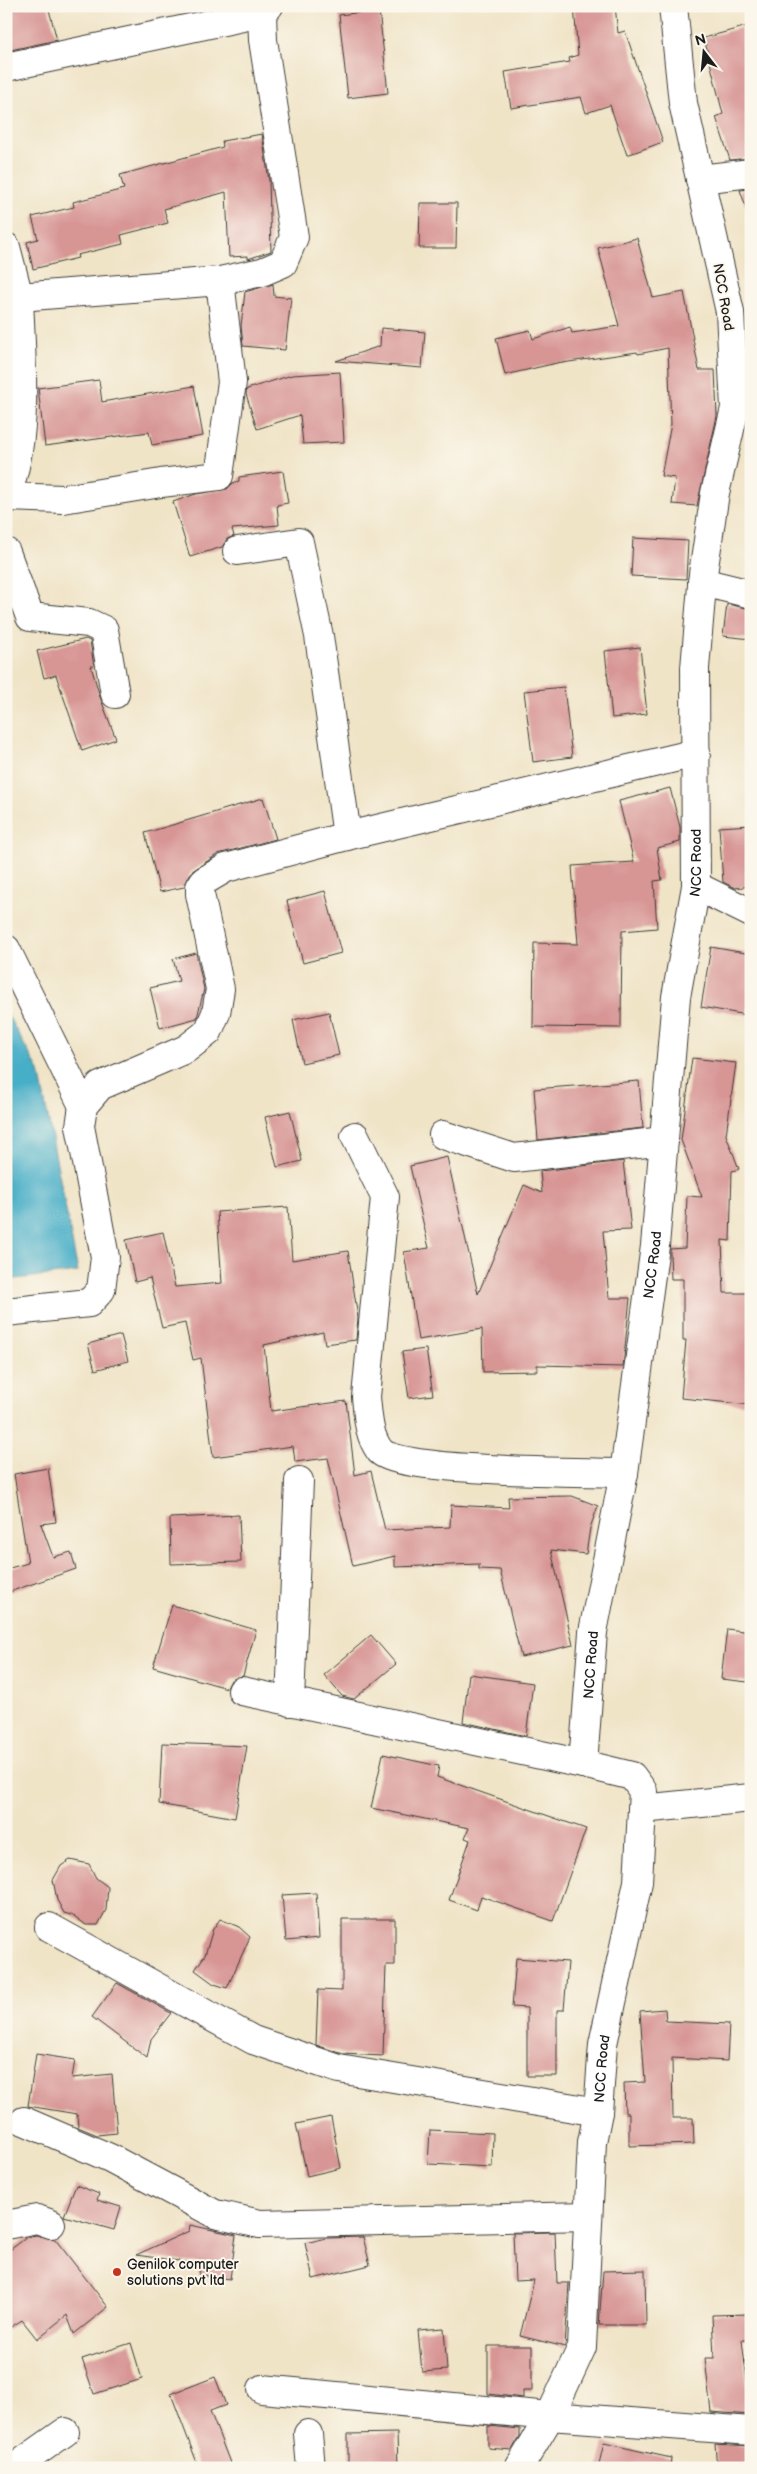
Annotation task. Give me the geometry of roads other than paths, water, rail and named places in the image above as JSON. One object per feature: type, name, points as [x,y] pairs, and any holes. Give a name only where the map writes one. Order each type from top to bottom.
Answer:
[{"type":"street","name":"NCC Road","points":[[519,2468],[550,2416],[582,2347],[592,2142],[598,2112],[603,2044],[638,1882],[643,1791],[632,1776],[583,1764],[593,1632],[624,1473],[655,1246],[676,997],[696,886],[695,668],[702,582],[715,492],[743,410],[730,312],[683,103],[673,6]]},
{"type":"street","points":[[6,67],[264,9],[263,40],[294,237],[283,263],[262,272],[220,280],[20,297]]},
{"type":"street","points":[[700,179],[751,173]]},
{"type":"street","points":[[6,247],[20,297],[22,414],[12,482],[6,497],[63,499],[161,483],[219,476],[232,382],[220,280]]},
{"type":"street","points":[[237,551],[300,542],[319,636],[347,836]]},
{"type":"street","points":[[6,552],[30,617],[89,623],[104,630],[115,694]]},
{"type":"street","points":[[702,582],[751,594]]},
{"type":"street","points":[[82,1106],[100,1086],[186,1049],[208,1032],[216,1012],[220,989],[200,887],[204,881],[226,868],[347,836],[696,753]]},
{"type":"street","points":[[696,886],[751,913]]},
{"type":"street","points":[[6,949],[82,1106],[80,1126],[104,1257],[101,1290],[89,1303],[6,1312]]},
{"type":"street","points":[[443,1135],[514,1158],[664,1141]]},
{"type":"street","points":[[355,1136],[385,1197],[366,1397],[369,1429],[381,1452],[401,1461],[460,1467],[624,1473]]},
{"type":"street","points":[[290,1702],[299,1481]]},
{"type":"street","points":[[242,1692],[583,1764]]},
{"type":"street","points":[[642,1809],[751,1798]]},
{"type":"street","points":[[49,1927],[253,2040],[339,2069],[598,2112]]},
{"type":"street","points":[[24,2121],[110,2158],[215,2214],[260,2224],[588,2216]]},
{"type":"street","points":[[6,2225],[44,2222]]},
{"type":"street","points":[[262,2389],[550,2416],[751,2431]]},
{"type":"street","points":[[14,2468],[65,2432]]},
{"type":"street","points":[[308,2434],[311,2468]]},
{"type":"water","points":[[6,1012],[39,1071],[78,1272],[6,1280]]},
{"type":"place","name":"Genilok computer solutions pvt ltd","points":[[117,2272]]}]
